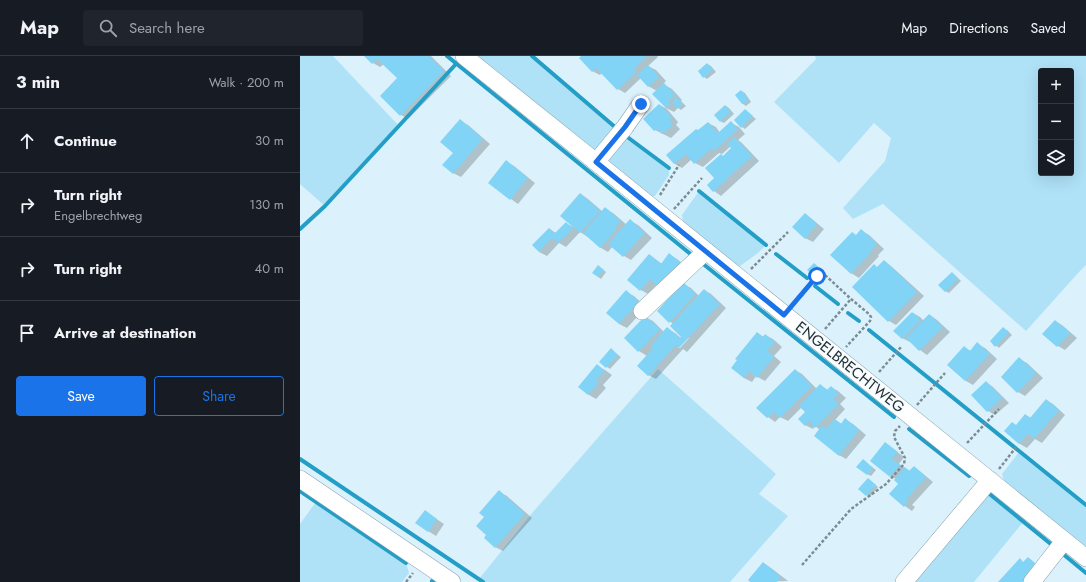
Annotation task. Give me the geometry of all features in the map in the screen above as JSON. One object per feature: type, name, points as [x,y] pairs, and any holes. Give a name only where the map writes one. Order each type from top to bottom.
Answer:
[{"type":"street","name":"ENGELBRECHTWEG","points":[[464,56],[1086,558]]},
{"type":"street","points":[[596,162],[625,127],[641,104]]},
{"type":"street","points":[[642,311],[706,251]]},
{"type":"street","points":[[300,479],[452,582]]},
{"type":"street","points":[[904,582],[990,480]]},
{"type":"street","points":[[1032,582],[1064,540]]},
{"type":"path","points":[[652,207],[679,165]]},
{"type":"path","points":[[665,218],[702,178]]},
{"type":"path","points":[[741,279],[788,232]]},
{"type":"path","points":[[784,315],[817,276],[820,274],[824,275],[871,317],[870,321],[836,357]]},
{"type":"path","points":[[816,340],[851,299]]},
{"type":"path","points":[[870,383],[902,346]]},
{"type":"path","points":[[802,565],[851,509],[886,484],[904,464],[904,458],[894,437],[895,432],[945,373]]},
{"type":"path","points":[[956,453],[999,409]]},
{"type":"path","points":[[990,480],[1017,446]]},
{"type":"shaded area","points":[[300,56],[333,56],[399,126],[325,206],[300,184]]},
{"type":"shaded area","points":[[472,56],[532,56],[615,127],[598,151],[591,152]]},
{"type":"shaded area","points":[[815,56],[1086,56],[1086,265],[1026,331],[883,204],[853,219],[843,208],[885,161],[891,138],[874,123],[839,163],[774,102],[816,59]]},
{"type":"shaded area","points":[[626,136],[669,168],[669,175],[655,196],[648,197],[607,164],[612,152]]},
{"type":"shaded area","points":[[699,191],[766,245],[740,266],[734,266],[684,226],[682,215]]},
{"type":"shaded area","points":[[658,369],[776,474],[759,494],[788,516],[730,582],[483,582],[479,579],[533,512]]},
{"type":"shaded area","points":[[1020,451],[1086,505],[1086,554],[1014,495],[1004,481],[1002,474]]},
{"type":"shaded area","points":[[985,489],[1024,521],[974,582],[904,582]]},
{"type":"shaded area","points":[[316,502],[406,563],[409,573],[402,582],[300,582],[300,524]]},
{"type":"building","points":[[364,56],[429,56],[444,71],[400,116],[380,96],[397,78],[377,59],[372,64]]},
{"type":"building","points":[[581,56],[647,56],[634,69],[636,72],[617,90],[596,68],[592,72],[579,58]]},
{"type":"building","points":[[707,63],[713,70],[703,78],[698,71]]},
{"type":"building","points":[[648,65],[659,77],[648,87],[637,75]]},
{"type":"building","points":[[664,83],[675,95],[668,101],[671,104],[666,108],[652,94]]},
{"type":"building","points":[[741,90],[749,100],[742,104],[735,95]]},
{"type":"building","points":[[677,97],[683,104],[677,108],[672,102]]},
{"type":"building","points":[[659,104],[672,117],[669,120],[673,125],[662,134],[658,129],[654,131],[643,119]]},
{"type":"building","points":[[725,105],[731,112],[720,122],[714,115]]},
{"type":"building","points":[[745,109],[753,116],[741,128],[734,120]]},
{"type":"building","points":[[460,119],[483,139],[453,174],[442,165],[453,153],[440,142]]},
{"type":"building","points":[[731,121],[738,129],[714,151],[712,148],[694,164],[686,154],[674,164],[666,155],[696,129],[698,130],[708,122],[718,133]]},
{"type":"building","points":[[734,137],[752,156],[713,192],[707,185],[714,178],[705,168],[721,154],[723,156],[731,148],[727,144]]},
{"type":"building","points":[[506,160],[528,178],[510,200],[488,183]]},
{"type":"building","points":[[580,193],[600,211],[580,233],[560,216]]},
{"type":"building","points":[[605,207],[621,221],[615,227],[617,229],[600,248],[583,233]]},
{"type":"building","points":[[805,213],[817,224],[805,239],[792,227]]},
{"type":"building","points":[[630,219],[645,233],[623,257],[608,244]]},
{"type":"building","points":[[566,222],[573,229],[558,243],[552,238],[539,252],[532,245],[549,228],[555,233]]},
{"type":"building","points":[[861,229],[877,244],[851,274],[830,255],[852,232],[856,235]]},
{"type":"building","points":[[669,253],[682,264],[661,289],[650,279],[640,291],[627,280],[649,254],[661,264]]},
{"type":"building","points":[[884,260],[917,292],[888,322],[852,287],[874,264],[877,267]]},
{"type":"building","points":[[814,263],[821,269],[814,276],[807,270]]},
{"type":"building","points":[[598,265],[604,270],[598,277],[592,273]]},
{"type":"building","points":[[952,272],[958,279],[945,292],[938,285]]},
{"type":"building","points":[[683,282],[696,294],[669,323],[657,311]]},
{"type":"building","points":[[704,289],[720,304],[679,348],[676,345],[648,376],[637,366],[653,348],[651,345],[667,327],[680,338],[681,337],[670,326]]},
{"type":"building","points":[[626,290],[639,302],[619,324],[606,313]]},
{"type":"building","points":[[912,312],[921,320],[902,339],[893,331]]},
{"type":"building","points":[[929,314],[943,327],[919,351],[906,338]]},
{"type":"building","points":[[645,316],[660,329],[638,352],[624,338]]},
{"type":"building","points":[[1055,320],[1070,333],[1057,347],[1042,334]]},
{"type":"building","points":[[1003,327],[1009,332],[995,347],[990,341]]},
{"type":"building","points":[[757,332],[763,337],[765,334],[775,342],[767,351],[774,357],[757,378],[749,371],[744,378],[731,368],[737,360],[735,359]]},
{"type":"building","points":[[977,342],[990,354],[965,381],[947,365],[964,346],[970,351]]},
{"type":"building","points":[[611,348],[618,355],[606,368],[599,362]]},
{"type":"building","points":[[1019,357],[1036,373],[1017,393],[1001,377]]},
{"type":"building","points":[[597,364],[605,371],[596,380],[599,383],[588,395],[578,387]]},
{"type":"building","points":[[795,369],[812,386],[780,418],[774,412],[767,418],[756,408]]},
{"type":"building","points":[[986,381],[1002,398],[987,412],[971,395]]},
{"type":"building","points":[[820,384],[827,390],[831,386],[839,394],[833,399],[839,404],[815,428],[809,421],[805,426],[798,419],[805,412],[799,406]]},
{"type":"building","points":[[1046,399],[1059,410],[1034,439],[1028,434],[1019,444],[1004,431],[1012,422],[1016,425],[1025,414],[1030,418]]},
{"type":"building","points":[[845,418],[859,430],[839,456],[814,436],[822,425],[826,429],[835,419],[841,424]]},
{"type":"building","points":[[885,442],[898,452],[892,459],[900,465],[890,477],[870,461]]},
{"type":"building","points":[[863,459],[873,468],[867,475],[856,467]]},
{"type":"building","points":[[914,466],[926,477],[906,500],[908,502],[904,507],[889,494],[898,484],[894,480],[905,467],[909,471]]},
{"type":"building","points":[[868,478],[876,485],[866,496],[858,489]]},
{"type":"building","points":[[499,490],[525,514],[495,548],[484,538],[486,535],[476,526],[484,517],[479,513]]},
{"type":"building","points":[[425,510],[437,519],[428,532],[415,523]]},
{"type":"building","points":[[1028,557],[1041,568],[1028,582],[998,582],[1020,558],[1023,562]]},
{"type":"building","points":[[763,562],[781,577],[777,582],[750,582],[748,580]]},
{"type":"waterway","points":[[447,56],[693,256]]},
{"type":"waterway","points":[[532,56],[615,127]]},
{"type":"waterway","points":[[300,229],[325,206],[456,64]]},
{"type":"waterway","points":[[626,136],[669,168]]},
{"type":"waterway","points":[[699,191],[766,245]]},
{"type":"waterway","points":[[776,254],[807,278]]},
{"type":"waterway","points":[[702,263],[894,417]]},
{"type":"waterway","points":[[815,286],[838,304]]},
{"type":"waterway","points":[[848,313],[859,321]]},
{"type":"waterway","points":[[869,330],[1086,505]]},
{"type":"waterway","points":[[909,429],[969,476]]},
{"type":"waterway","points":[[300,459],[483,582]]},
{"type":"waterway","points":[[300,491],[406,563]]},
{"type":"waterway","points":[[986,491],[1052,545]]},
{"type":"waterway","points":[[1063,554],[1086,573]]},
{"type":"route","points":[[641,104],[625,127],[596,162],[784,315],[817,276]]}]
